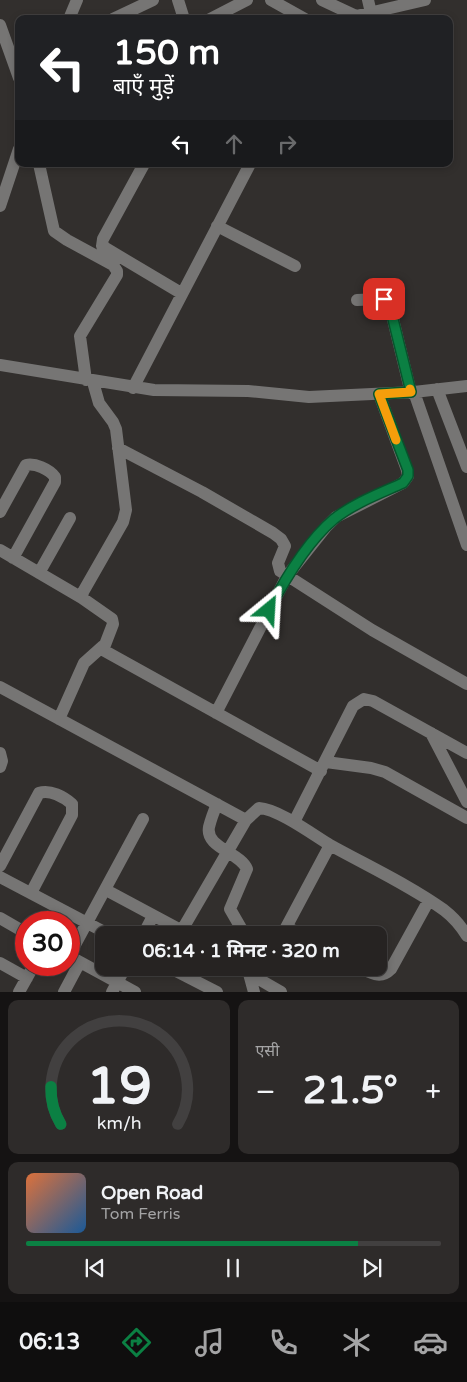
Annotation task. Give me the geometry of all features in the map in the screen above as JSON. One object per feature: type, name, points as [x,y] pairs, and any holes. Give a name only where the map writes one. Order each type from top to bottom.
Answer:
[{"type":"street","points":[[71,15],[77,0]]},
{"type":"street","points":[[121,15],[153,0]]},
{"type":"street","points":[[178,0],[183,15]]},
{"type":"street","points":[[218,15],[247,0]]},
{"type":"street","points":[[271,0],[298,15]]},
{"type":"street","points":[[322,0],[345,6],[355,15]]},
{"type":"street","points":[[368,0],[370,15]]},
{"type":"street","points":[[373,15],[403,3],[425,0]]},
{"type":"street","points":[[0,26],[15,67]]},
{"type":"street","points":[[0,206],[15,161]]},
{"type":"street","points":[[41,167],[54,231],[66,240],[113,265],[117,271],[117,275],[80,336],[90,381],[99,403],[115,426],[127,504],[125,516],[83,592],[82,598]]},
{"type":"street","points":[[142,167],[103,239],[102,246],[181,293]]},
{"type":"street","points":[[133,388],[248,167]]},
{"type":"street","points":[[217,226],[295,266]]},
{"type":"street","points":[[357,300],[380,298],[389,303],[412,392],[461,512],[467,545]]},
{"type":"street","points":[[0,365],[133,388],[248,391],[309,397],[412,392],[467,386]]},
{"type":"street","points":[[437,390],[467,467]]},
{"type":"street","points":[[216,713],[287,576],[326,527],[336,517],[406,480],[408,470],[379,394]]},
{"type":"street","points":[[118,448],[202,492],[281,539],[285,550],[278,566],[287,576],[372,630],[467,684]]},
{"type":"street","points":[[0,512],[26,465],[31,464],[48,470],[55,477],[55,482],[13,558]]},
{"type":"street","points":[[39,573],[70,518]]},
{"type":"street","points":[[0,550],[82,598],[112,619],[113,624],[103,646],[84,663],[59,719]]},
{"type":"street","points":[[103,646],[103,650],[113,657],[216,713],[323,766],[371,768],[385,772],[467,818]]},
{"type":"street","points":[[0,687],[246,820]]},
{"type":"street","points":[[294,822],[354,706],[364,699],[373,701],[467,753]]},
{"type":"street","points":[[431,733],[467,802]]},
{"type":"street","points":[[0,753],[2,761],[0,767]]},
{"type":"street","points":[[0,866],[39,794],[45,791],[51,792],[72,804],[72,815],[31,893]]},
{"type":"street","points":[[217,804],[209,832],[214,842],[241,860],[247,869],[230,909],[240,926]]},
{"type":"street","points":[[190,926],[227,851],[246,820],[259,808],[265,808],[294,822],[330,845],[430,900],[462,927],[467,936]]},
{"type":"street","points":[[80,940],[87,922],[143,819]]},
{"type":"street","points":[[288,926],[330,845]]},
{"type":"street","points":[[0,877],[95,927]]},
{"type":"street","points":[[106,890],[172,926]]},
{"type":"street","points":[[387,973],[430,900]]},
{"type":"street","points":[[148,926],[153,916]]},
{"type":"street","points":[[0,918],[15,927]]},
{"type":"street","points":[[0,963],[27,978],[19,992]]},
{"type":"street","points":[[80,963],[114,987],[135,992]]},
{"type":"street","points":[[64,992],[68,976]]},
{"type":"street","points":[[114,987],[120,976]]},
{"type":"street","points":[[186,976],[217,992]]},
{"type":"street","points":[[249,976],[254,992]]},
{"type":"street","points":[[256,976],[281,992]]},
{"type":"slow traffic","points":[[396,440],[379,394],[411,392],[410,389]]},
{"type":"route","points":[[269,610],[287,576],[336,517],[403,483],[408,476],[408,470],[379,394],[411,392],[389,303],[384,299]]}]
